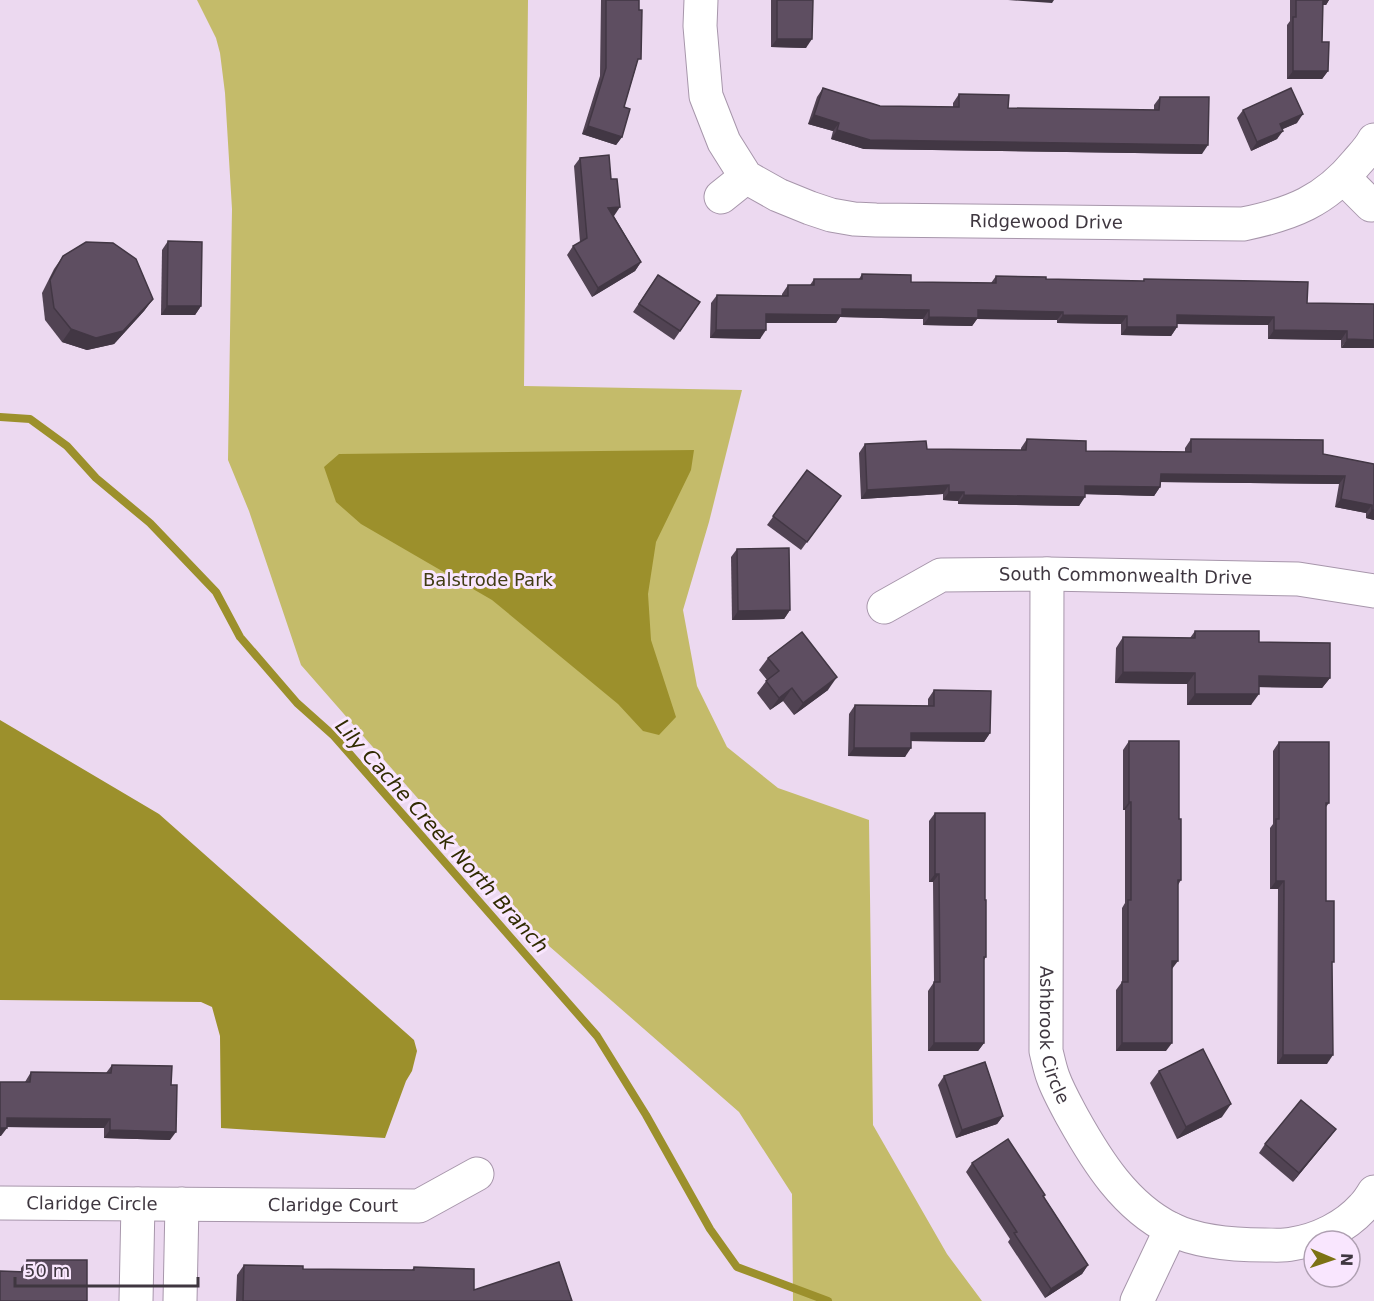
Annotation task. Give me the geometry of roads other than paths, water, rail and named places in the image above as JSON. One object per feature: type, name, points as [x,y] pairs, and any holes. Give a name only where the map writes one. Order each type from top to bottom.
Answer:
[{"type":"street","name":"Ridgewood Drive","points":[[701,0],[700,26],[706,96],[724,142],[746,177],[778,195],[831,215],[876,220],[1244,224],[1287,213],[1314,201],[1344,178],[1374,140]]},
{"type":"street","points":[[721,197],[746,177]]},
{"type":"street","points":[[1344,178],[1371,205]]},
{"type":"street","name":"South Commonwealth Drive","points":[[884,607],[941,575],[1047,574],[1298,579],[1374,591]]},
{"type":"street","name":"Ashbrook Circle","points":[[1047,574],[1046,1051],[1052,1076],[1060,1094],[1084,1138],[1113,1181],[1129,1199],[1171,1229],[1201,1239],[1262,1245],[1291,1245],[1314,1239],[1338,1228],[1363,1207],[1374,1192]]},
{"type":"street","name":"Claridge Court","points":[[182,1204],[419,1206],[477,1174]]},
{"type":"street","name":"Claridge Circle","points":[[0,1203],[182,1204]]},
{"type":"street","points":[[136,1301],[138,1204]]},
{"type":"street","points":[[180,1301],[182,1204]]},
{"type":"street","points":[[1137,1301],[1171,1229]]},
{"type":"waterway","name":"Lily Cache Creek North Branch","points":[[0,417],[30,419],[67,446],[96,478],[150,523],[216,592],[240,637],[297,703],[334,736],[597,1036],[646,1115],[710,1229],[737,1267],[828,1301]]},
{"type":"park label","name":"Balstrode Park","points":[[488,580]]}]
